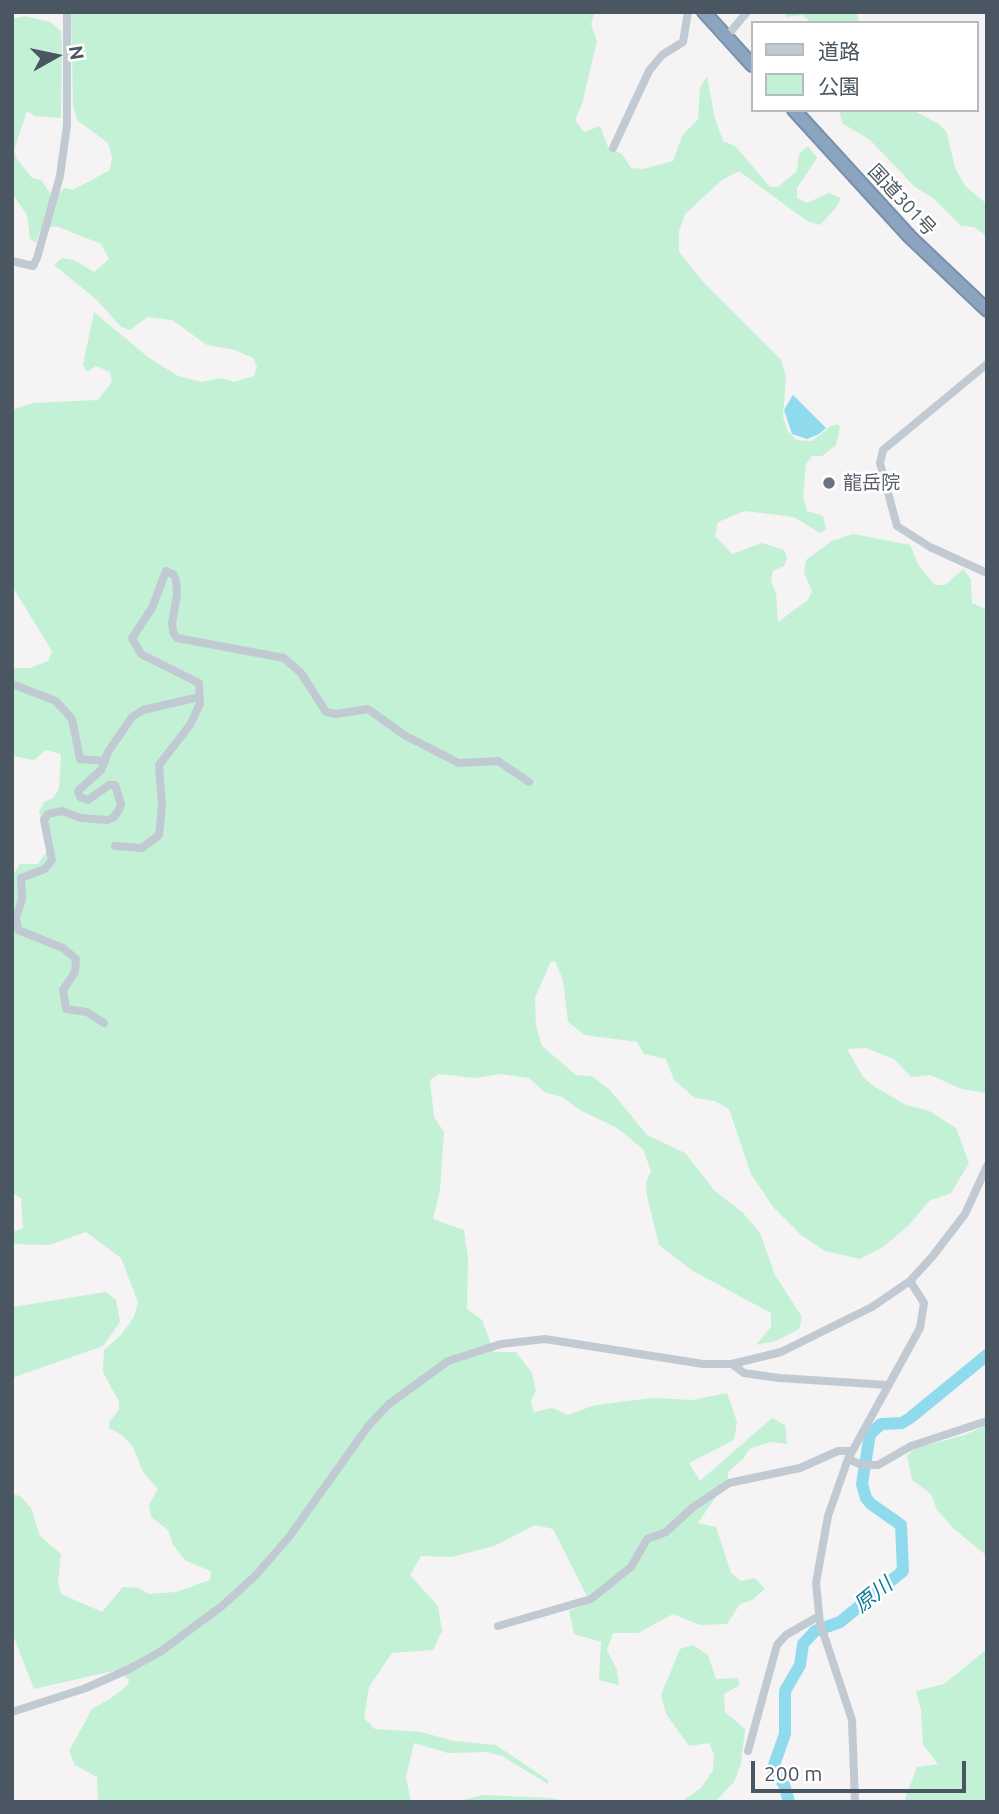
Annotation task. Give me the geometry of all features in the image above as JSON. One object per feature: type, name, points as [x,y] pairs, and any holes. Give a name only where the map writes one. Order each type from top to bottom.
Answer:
[{"type":"highway","points":[[704,12],[750,63]]},
{"type":"highway","name":"国道301号","points":[[796,112],[934,262],[987,310]]},
{"type":"street","points":[[12,261],[33,266],[62,164],[67,115],[67,12]]},
{"type":"street","points":[[613,148],[649,71],[662,55],[683,42],[688,12]]},
{"type":"street","points":[[727,36],[747,12]]},
{"type":"street","points":[[987,364],[883,450],[880,463],[897,526],[930,548],[987,573]]},
{"type":"street","points":[[115,846],[142,848],[159,835],[162,805],[159,765],[198,712],[201,688],[194,678],[149,660],[134,645],[132,638],[152,608],[166,571],[174,575],[176,580],[177,595],[172,623],[177,638],[284,658],[301,673],[326,712],[336,714],[368,709],[404,735],[459,763],[498,761],[529,782]]},
{"type":"street","points":[[12,684],[56,701],[72,719],[80,759],[105,761]]},
{"type":"street","points":[[104,1023],[87,1012],[66,1009],[63,990],[75,972],[76,959],[62,948],[18,930],[16,918],[22,899],[21,878],[45,869],[52,860],[44,820],[48,814],[55,810],[81,818],[107,820],[113,818],[119,810],[118,788],[115,785],[109,785],[88,800],[80,797],[78,791],[102,769],[132,717],[143,710],[199,697]]},
{"type":"street","points":[[12,1712],[62,1697],[127,1670],[160,1652],[222,1606],[256,1575],[289,1538],[369,1425],[389,1404],[448,1361],[501,1344],[545,1339],[674,1360],[732,1364],[781,1352],[872,1307],[910,1281],[965,1214],[987,1166]]},
{"type":"street","points":[[855,1802],[852,1720],[820,1620],[816,1583],[828,1516],[849,1455],[920,1328],[925,1314],[924,1303],[910,1281]]},
{"type":"street","points":[[732,1364],[744,1373],[779,1378],[852,1380],[888,1385]]},
{"type":"street","points":[[498,1626],[591,1599],[631,1567],[648,1539],[666,1532],[692,1508],[729,1483],[800,1468],[838,1451],[866,1466],[893,1458],[911,1446],[987,1421]]},
{"type":"street","points":[[748,1751],[777,1645],[795,1629],[820,1620]]},
{"type":"green space","points":[[71,12],[595,12],[591,24],[597,41],[582,104],[575,120],[584,132],[600,126],[608,147],[622,154],[631,168],[643,169],[673,161],[682,136],[698,119],[700,88],[707,76],[715,119],[723,141],[735,146],[770,187],[778,187],[797,171],[799,154],[808,146],[817,158],[797,188],[797,198],[807,203],[829,193],[841,198],[836,208],[820,225],[807,221],[739,171],[722,180],[685,214],[679,231],[679,252],[705,284],[781,360],[786,377],[783,416],[788,432],[797,440],[812,441],[831,426],[838,424],[840,427],[836,445],[822,456],[812,456],[806,464],[803,497],[807,511],[823,516],[826,529],[820,533],[794,517],[745,511],[718,522],[715,536],[732,554],[762,543],[784,550],[787,558],[784,566],[773,571],[771,581],[776,593],[778,622],[808,600],[812,591],[804,572],[806,560],[832,541],[853,534],[910,545],[919,566],[935,585],[945,585],[963,569],[971,579],[972,603],[987,610],[987,1093],[962,1089],[930,1075],[911,1077],[894,1059],[866,1048],[847,1049],[863,1077],[875,1087],[906,1105],[929,1111],[956,1128],[969,1163],[951,1193],[929,1201],[908,1226],[883,1247],[860,1259],[825,1251],[801,1235],[774,1208],[751,1174],[729,1109],[715,1101],[695,1098],[674,1080],[666,1059],[644,1054],[637,1042],[585,1035],[568,1022],[563,980],[555,961],[550,963],[535,998],[536,1026],[542,1046],[576,1075],[592,1076],[610,1090],[647,1135],[685,1153],[715,1191],[743,1213],[760,1233],[775,1275],[802,1317],[799,1329],[776,1341],[756,1345],[771,1327],[771,1313],[693,1271],[659,1245],[647,1196],[646,1182],[651,1171],[643,1149],[617,1128],[580,1110],[562,1097],[544,1092],[529,1078],[500,1074],[475,1078],[438,1074],[430,1080],[434,1117],[444,1132],[440,1190],[433,1219],[464,1230],[468,1259],[467,1309],[482,1320],[494,1352],[516,1352],[532,1373],[536,1390],[531,1402],[534,1412],[552,1408],[568,1415],[592,1406],[619,1402],[654,1398],[692,1400],[727,1393],[737,1422],[734,1440],[689,1463],[700,1481],[772,1418],[785,1425],[787,1444],[771,1442],[749,1449],[744,1458],[728,1472],[728,1479],[698,1523],[716,1527],[731,1573],[741,1581],[755,1578],[765,1589],[752,1600],[740,1604],[727,1624],[700,1625],[673,1614],[638,1633],[613,1633],[607,1650],[617,1670],[619,1685],[599,1680],[601,1642],[574,1634],[569,1611],[590,1602],[553,1529],[535,1525],[494,1546],[452,1557],[421,1556],[410,1575],[438,1606],[442,1631],[433,1650],[392,1653],[369,1687],[364,1718],[375,1729],[421,1732],[454,1741],[496,1745],[548,1780],[548,1784],[502,1756],[487,1752],[448,1753],[414,1743],[406,1777],[411,1802],[98,1802],[97,1777],[75,1765],[69,1751],[92,1709],[128,1685],[129,1679],[113,1671],[34,1689],[13,1635],[12,1494],[20,1496],[31,1508],[40,1536],[61,1554],[58,1583],[61,1594],[102,1612],[123,1587],[138,1588],[149,1594],[176,1592],[210,1580],[211,1571],[186,1561],[173,1545],[168,1530],[151,1517],[149,1505],[158,1489],[143,1472],[133,1447],[122,1435],[109,1428],[109,1422],[119,1410],[119,1402],[103,1372],[104,1350],[120,1336],[134,1317],[138,1302],[121,1258],[86,1232],[49,1245],[12,1244],[12,1232],[23,1228],[21,1198],[12,1193],[12,876],[20,864],[38,864],[49,848],[39,812],[44,802],[53,798],[59,789],[61,754],[46,750],[34,760],[12,756],[12,668],[30,668],[48,661],[52,651],[12,586],[12,410],[33,403],[98,400],[112,382],[110,372],[96,366],[87,372],[83,365],[94,312],[148,357],[178,376],[202,382],[221,378],[234,382],[254,376],[257,367],[253,358],[235,350],[207,345],[172,320],[148,317],[130,330],[121,327],[97,300],[54,265],[62,258],[74,260],[94,272],[109,259],[101,244],[56,226],[40,230],[36,243],[30,239],[27,215],[12,193],[12,19],[25,16],[50,22],[61,31],[62,47],[61,118],[35,116],[27,111],[14,150],[17,159],[32,178],[41,180],[50,193],[57,196],[64,188],[73,190],[110,170],[112,157],[108,143],[77,120],[73,104]]},
{"type":"green space","points":[[783,12],[856,12],[859,21],[809,21],[802,15],[787,17]]},
{"type":"green space","points":[[839,112],[916,112],[939,124],[947,133],[955,168],[965,186],[987,204],[987,236],[974,227],[961,226],[933,198],[915,187],[870,140],[842,123]]},
{"type":"green space","points":[[106,1292],[116,1300],[120,1322],[103,1346],[12,1378],[12,1307]]},
{"type":"green space","points":[[987,1425],[987,1556],[953,1528],[937,1510],[931,1494],[912,1480],[907,1456],[915,1448],[965,1435]]},
{"type":"green space","points":[[693,1645],[708,1655],[716,1679],[738,1678],[740,1685],[724,1694],[725,1712],[745,1729],[741,1764],[734,1782],[715,1802],[681,1802],[701,1788],[713,1770],[714,1754],[709,1743],[689,1746],[666,1714],[661,1695],[680,1649]]},
{"type":"green space","points":[[987,1649],[987,1802],[904,1802],[917,1767],[938,1764],[923,1745],[921,1710],[916,1691],[944,1684]]},
{"type":"green space","points":[[483,1795],[551,1798],[570,1802],[455,1802]]},
{"type":"water","points":[[793,395],[826,428],[819,434],[807,439],[792,434],[784,410]]},
{"type":"waterway","name":"原川","points":[[789,1802],[784,1784],[773,1771],[785,1734],[785,1691],[800,1665],[803,1644],[815,1631],[840,1622],[903,1571],[901,1525],[871,1504],[862,1484],[870,1434],[881,1424],[902,1423],[910,1418],[987,1355]]},
{"type":"place","name":"龍岳院","points":[[829,483]]}]
